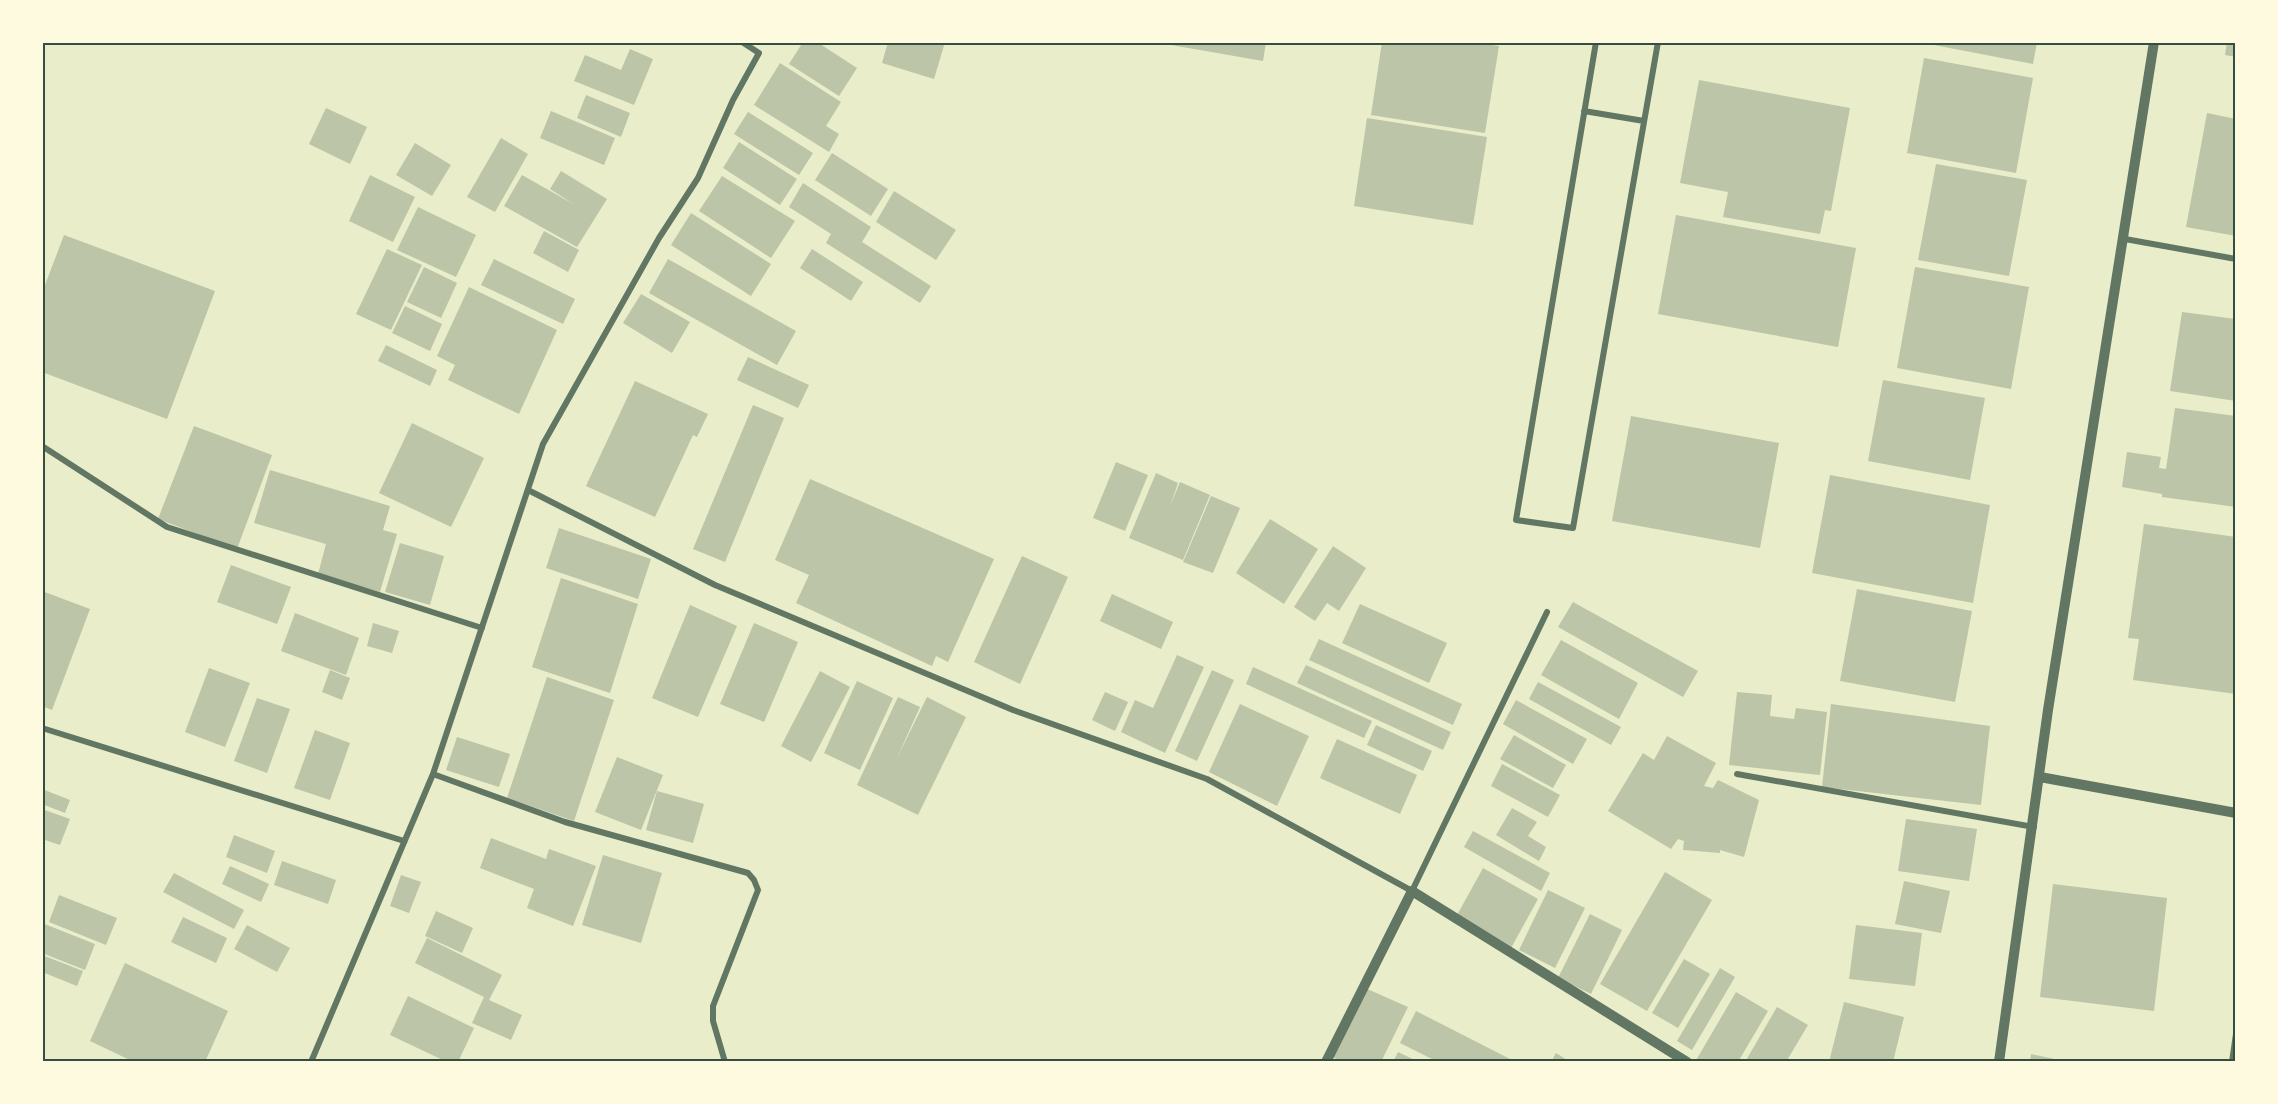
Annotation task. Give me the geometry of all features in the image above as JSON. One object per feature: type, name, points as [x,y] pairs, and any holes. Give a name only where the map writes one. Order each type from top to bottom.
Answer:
[{"type":"street","points":[[311,1062],[433,774],[543,444],[659,238],[698,177],[733,100],[759,53],[742,42]]},
{"type":"street","points":[[1596,42],[1516,520],[1573,528],[1658,42]]},
{"type":"street","points":[[2000,1062],[2034,827],[2048,710],[2125,238],[2154,42]]},
{"type":"street","points":[[1584,111],[1644,121]]},
{"type":"street","points":[[2125,238],[2236,259]]},
{"type":"street","points":[[42,446],[167,527],[482,628]]},
{"type":"street","points":[[528,490],[715,585],[1013,710],[1207,779],[1412,891],[1687,1062]]},
{"type":"street","points":[[1326,1062],[1412,891],[1547,612]]},
{"type":"street","points":[[42,728],[404,841]]},
{"type":"street","points":[[433,774],[565,822],[747,873],[754,880],[758,890],[713,1006],[713,1021],[724,1062]]},
{"type":"street","points":[[1737,774],[2034,827]]},
{"type":"street","points":[[2040,777],[2236,813]]},
{"type":"street","points":[[2232,1062],[2236,1034]]},
{"type":"building","points":[[803,42],[817,42],[857,68],[839,96],[789,64]]},
{"type":"building","points":[[888,42],[945,42],[934,79],[882,63]]},
{"type":"building","points":[[1154,42],[1266,42],[1263,61]]},
{"type":"building","points":[[1382,42],[1473,42],[1499,46],[1485,133],[1371,115]]},
{"type":"building","points":[[1935,42],[2037,42],[2033,64],[1934,45]]},
{"type":"building","points":[[2227,42],[2236,42],[2236,57],[2225,55]]},
{"type":"building","points":[[630,49],[653,59],[634,105],[574,81],[585,55],[621,70]]},
{"type":"building","points":[[1924,58],[2033,78],[2016,173],[1907,153]]},
{"type":"building","points":[[780,63],[841,102],[826,126],[839,134],[829,152],[754,105]]},
{"type":"building","points":[[1699,80],[1850,108],[1831,211],[1825,210],[1820,234],[1723,217],[1728,192],[1680,183]]},
{"type":"building","points":[[586,95],[630,113],[621,137],[577,118]]},
{"type":"building","points":[[326,108],[367,127],[350,164],[309,144]]},
{"type":"building","points":[[551,111],[615,138],[604,165],[540,138]]},
{"type":"building","points":[[748,112],[813,153],[799,175],[734,134]]},
{"type":"building","points":[[2207,113],[2236,119],[2236,236],[2186,227]]},
{"type":"building","points":[[1367,118],[1487,137],[1473,225],[1354,206]]},
{"type":"building","points":[[501,138],[528,154],[495,212],[467,197]]},
{"type":"building","points":[[739,142],[797,179],[780,205],[723,168]]},
{"type":"building","points":[[415,143],[451,165],[432,196],[396,175]]},
{"type":"building","points":[[832,153],[888,189],[871,216],[815,180]]},
{"type":"building","points":[[1936,164],[2027,180],[2009,276],[1918,260]]},
{"type":"building","points":[[561,171],[607,199],[577,247],[504,206],[522,175],[575,205],[550,189]]},
{"type":"building","points":[[370,175],[415,197],[393,242],[349,221]]},
{"type":"building","points":[[722,176],[795,221],[771,258],[699,211]]},
{"type":"building","points":[[803,183],[871,227],[862,242],[931,286],[920,303],[826,243],[831,234],[789,207]]},
{"type":"building","points":[[894,191],[956,230],[936,260],[876,222]]},
{"type":"building","points":[[418,207],[476,235],[456,277],[397,250]]},
{"type":"building","points":[[691,213],[771,264],[751,296],[671,245]]},
{"type":"building","points":[[1676,215],[1856,248],[1838,347],[1658,314]]},
{"type":"building","points":[[544,231],[579,250],[568,272],[533,253]]},
{"type":"building","points":[[64,235],[215,291],[167,419],[42,372],[42,293]]},
{"type":"building","points":[[387,249],[422,265],[391,330],[356,314]]},
{"type":"building","points":[[812,249],[863,282],[851,301],[800,268]]},
{"type":"building","points":[[494,259],[575,299],[563,324],[481,285]]},
{"type":"building","points":[[668,259],[796,331],[777,365],[649,293]]},
{"type":"building","points":[[424,267],[457,283],[441,318],[407,302]]},
{"type":"building","points":[[1915,267],[2029,287],[2011,389],[1897,368]]},
{"type":"building","points":[[469,287],[557,330],[519,414],[448,380],[455,365],[437,356]]},
{"type":"building","points":[[641,294],[690,322],[672,353],[623,323]]},
{"type":"building","points":[[405,306],[442,324],[430,351],[392,333]]},
{"type":"building","points":[[2182,312],[2236,319],[2236,401],[2170,391]]},
{"type":"building","points":[[386,345],[437,370],[430,386],[378,361]]},
{"type":"building","points":[[748,357],[809,385],[798,408],[737,380]]},
{"type":"building","points":[[1883,380],[1985,398],[1970,480],[1868,461]]},
{"type":"building","points":[[635,381],[708,414],[697,437],[693,435],[655,517],[586,486]]},
{"type":"building","points":[[753,405],[784,418],[725,562],[693,549]]},
{"type":"building","points":[[2175,408],[2236,416],[2236,507],[2162,497],[2162,494],[2122,487],[2127,452],[2161,457],[2159,468],[2166,469]]},
{"type":"building","points":[[1631,416],[1779,443],[1760,548],[1612,521]]},
{"type":"building","points":[[412,423],[484,458],[451,527],[379,493]]},
{"type":"building","points":[[194,426],[272,455],[237,549],[158,519]]},
{"type":"building","points":[[1116,462],[1148,475],[1125,531],[1093,518]]},
{"type":"building","points":[[270,470],[390,506],[383,530],[397,534],[380,592],[318,574],[326,544],[254,523]]},
{"type":"building","points":[[1156,473],[1178,483],[1170,506],[1180,482],[1210,495],[1183,560],[1129,538]]},
{"type":"building","points":[[1830,475],[1990,505],[1973,603],[1812,573]]},
{"type":"building","points":[[810,479],[994,559],[948,662],[936,656],[932,666],[796,603],[809,575],[775,560]]},
{"type":"building","points":[[1211,496],[1240,508],[1213,573],[1183,562]]},
{"type":"building","points":[[1270,519],[1318,549],[1284,604],[1236,573]]},
{"type":"building","points":[[2144,524],[2236,537],[2236,694],[2133,680],[2139,639],[2128,638]]},
{"type":"building","points":[[559,528],[651,559],[638,599],[546,568]]},
{"type":"building","points":[[400,543],[444,556],[430,605],[385,592]]},
{"type":"building","points":[[1333,546],[1366,568],[1339,611],[1327,603],[1315,621],[1294,607]]},
{"type":"building","points":[[1022,556],[1068,577],[1020,684],[974,662]]},
{"type":"building","points":[[231,565],[291,587],[277,624],[217,602]]},
{"type":"building","points":[[561,578],[638,604],[610,693],[532,667]]},
{"type":"building","points":[[1857,589],[1972,611],[1955,702],[1840,681]]},
{"type":"building","points":[[42,591],[90,609],[52,710],[42,706]]},
{"type":"building","points":[[1112,594],[1173,622],[1161,649],[1100,621]]},
{"type":"building","points":[[1573,602],[1698,671],[1683,697],[1558,627]]},
{"type":"building","points":[[1360,604],[1447,643],[1429,683],[1342,643]]},
{"type":"building","points":[[690,605],[737,626],[698,717],[652,698]]},
{"type":"building","points":[[295,613],[359,638],[346,675],[281,651]]},
{"type":"building","points":[[373,623],[399,631],[392,653],[367,646]]},
{"type":"building","points":[[754,623],[798,642],[764,722],[720,704]]},
{"type":"building","points":[[1319,639],[1462,704],[1453,725],[1309,660]]},
{"type":"building","points":[[1561,640],[1638,683],[1619,719],[1541,675]]},
{"type":"building","points":[[1177,655],[1204,667],[1165,753],[1121,732],[1135,700],[1153,708]]},
{"type":"building","points":[[1306,665],[1451,732],[1443,750],[1297,683]]},
{"type":"building","points":[[1253,667],[1372,721],[1364,738],[1246,684]]},
{"type":"building","points":[[209,668],[250,683],[225,747],[185,732]]},
{"type":"building","points":[[330,670],[350,678],[342,700],[322,692]]},
{"type":"building","points":[[1212,670],[1234,680],[1197,761],[1175,751]]},
{"type":"building","points":[[820,671],[850,687],[811,762],[781,746]]},
{"type":"building","points":[[547,677],[614,700],[574,821],[507,798]]},
{"type":"building","points":[[857,681],[893,698],[860,770],[824,753]]},
{"type":"building","points":[[1538,682],[1621,727],[1611,745],[1529,699]]},
{"type":"building","points":[[1105,692],[1128,702],[1115,731],[1092,720]]},
{"type":"building","points":[[1737,692],[1772,695],[1770,716],[1794,719],[1796,708],[1827,712],[1820,775],[1729,765]]},
{"type":"building","points":[[898,697],[920,707],[896,760],[927,697],[966,717],[918,815],[857,785]]},
{"type":"building","points":[[257,698],[290,709],[267,773],[234,761]]},
{"type":"building","points":[[1516,700],[1587,739],[1573,764],[1503,724]]},
{"type":"building","points":[[1240,704],[1309,736],[1277,806],[1209,772]]},
{"type":"building","points":[[1831,704],[1990,726],[1981,805],[1822,787]]},
{"type":"building","points":[[1376,725],[1432,751],[1423,771],[1367,745]]},
{"type":"building","points":[[315,730],[350,743],[330,800],[294,788]]},
{"type":"building","points":[[1514,735],[1566,765],[1553,788],[1500,759]]},
{"type":"building","points":[[1667,736],[1716,763],[1704,786],[1713,788],[1718,780],[1759,800],[1744,857],[1720,850],[1720,853],[1683,850],[1684,841],[1678,839],[1671,849],[1608,811],[1643,753],[1654,760]]},
{"type":"building","points":[[457,737],[510,754],[499,787],[446,770]]},
{"type":"building","points":[[1337,739],[1417,775],[1400,814],[1320,778]]},
{"type":"building","points":[[617,757],[663,775],[641,830],[595,812]]},
{"type":"building","points":[[1502,764],[1560,795],[1548,817],[1491,786]]},
{"type":"building","points":[[42,789],[70,800],[65,813],[42,804]]},
{"type":"building","points":[[657,791],[704,804],[693,843],[646,830]]},
{"type":"building","points":[[1512,808],[1537,822],[1528,836],[1546,847],[1539,861],[1496,835]]},
{"type":"building","points":[[42,809],[70,819],[60,845],[42,839]]},
{"type":"building","points":[[1906,819],[1977,829],[1969,881],[1898,871]]},
{"type":"building","points":[[1473,831],[1550,873],[1541,891],[1464,847]]},
{"type":"building","points":[[234,835],[275,851],[267,873],[226,857]]},
{"type":"building","points":[[491,838],[546,859],[549,849],[596,866],[573,926],[527,908],[534,889],[480,868]]},
{"type":"building","points":[[603,855],[662,873],[641,943],[582,925]]},
{"type":"building","points":[[282,861],[336,880],[328,904],[274,885]]},
{"type":"building","points":[[230,866],[269,884],[261,902],[222,884]]},
{"type":"building","points":[[1483,868],[1538,899],[1511,948],[1456,917]]},
{"type":"building","points":[[1665,872],[1712,900],[1647,1011],[1600,984]]},
{"type":"building","points":[[174,873],[244,910],[234,929],[163,892]]},
{"type":"building","points":[[401,875],[421,882],[409,913],[390,906]]},
{"type":"building","points":[[1904,881],[1950,891],[1941,933],[1895,924]]},
{"type":"building","points":[[2053,884],[2167,898],[2154,1011],[2040,997]]},
{"type":"building","points":[[1548,890],[1585,908],[1555,968],[1519,950]]},
{"type":"building","points":[[59,895],[117,918],[106,945],[49,922]]},
{"type":"building","points":[[436,911],[473,928],[462,953],[425,936]]},
{"type":"building","points":[[1590,914],[1622,930],[1591,994],[1558,978]]},
{"type":"building","points":[[183,917],[227,938],[216,963],[171,942]]},
{"type":"building","points":[[42,923],[95,944],[85,970],[42,953]]},
{"type":"building","points":[[247,925],[290,948],[277,972],[234,949]]},
{"type":"building","points":[[1856,925],[1922,933],[1915,986],[1849,979]]},
{"type":"building","points":[[427,938],[502,975],[489,1000],[522,1015],[511,1040],[472,1023],[484,997],[415,963]]},
{"type":"building","points":[[42,955],[83,971],[77,986],[42,972]]},
{"type":"building","points":[[1684,959],[1710,974],[1678,1028],[1652,1013]]},
{"type":"building","points":[[125,963],[228,1011],[205,1062],[134,1062],[90,1041]]},
{"type":"building","points":[[1720,968],[1735,977],[1692,1050],[1677,1041]]},
{"type":"building","points":[[1365,988],[1408,1007],[1381,1062],[1343,1062],[1332,1057]]},
{"type":"building","points":[[1736,992],[1768,1011],[1738,1062],[1695,1062]]},
{"type":"building","points":[[408,996],[474,1028],[458,1062],[447,1062],[390,1035]]},
{"type":"building","points":[[1844,1002],[1904,1017],[1893,1062],[1829,1062]]},
{"type":"building","points":[[1777,1007],[1808,1025],[1786,1062],[1745,1062]]},
{"type":"building","points":[[1416,1011],[1512,1060],[1511,1062],[1438,1062],[1400,1043]]},
{"type":"building","points":[[1398,1052],[1419,1062],[1393,1062]]},
{"type":"building","points":[[1556,1053],[1570,1062],[1551,1062]]},
{"type":"building","points":[[2031,1054],[2064,1061],[2064,1062],[2030,1062]]}]
